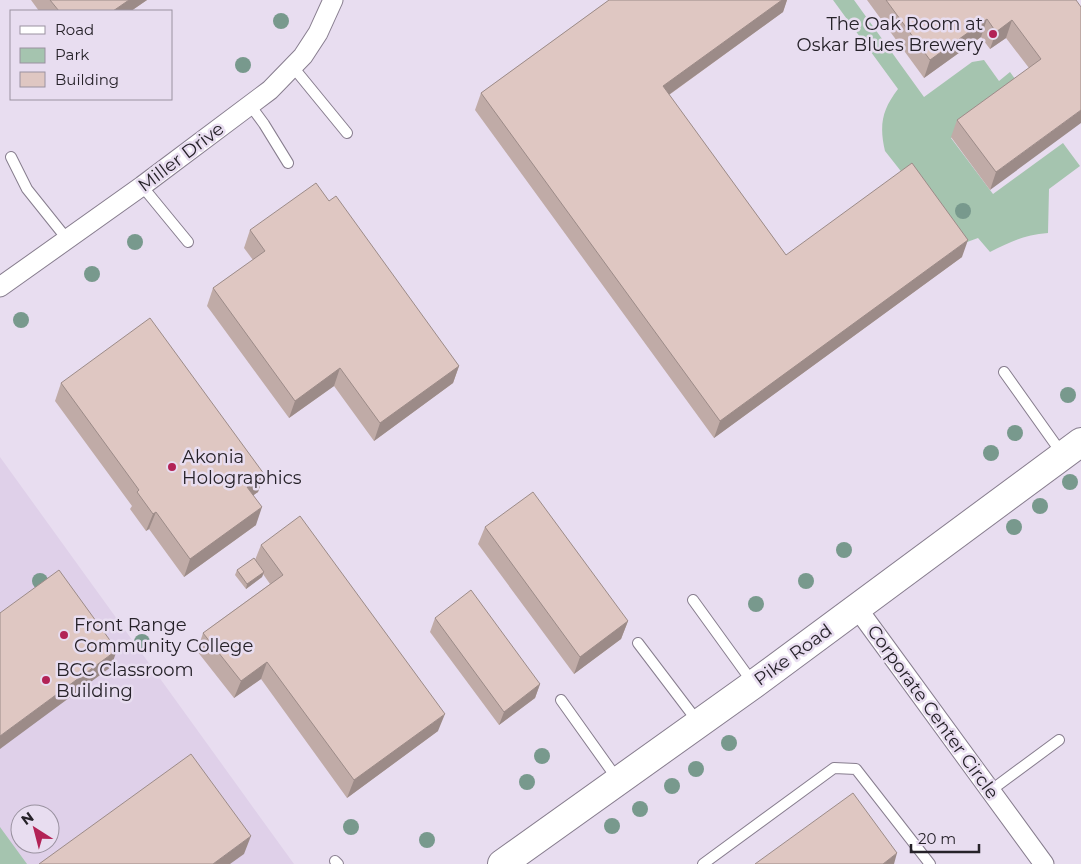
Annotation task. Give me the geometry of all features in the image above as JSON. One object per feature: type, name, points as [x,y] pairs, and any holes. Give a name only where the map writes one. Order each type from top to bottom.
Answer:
[{"type":"main road","name":"Pike Road","points":[[502,864],[754,684],[1072,448]]},
{"type":"street","name":"Miller Drive","points":[[0,287],[142,186],[270,90],[303,56],[318,34],[333,0]]},
{"type":"street","name":"Corporate Center Circle","points":[[857,608],[1044,864]]},
{"type":"lane","points":[[293,66],[347,133]]},
{"type":"lane","points":[[250,105],[288,162]]},
{"type":"lane","points":[[11,157],[26,189],[67,239]]},
{"type":"lane","points":[[142,186],[188,242]]},
{"type":"lane","points":[[1004,372],[1072,448]]},
{"type":"lane","points":[[694,600],[754,684]]},
{"type":"lane","points":[[638,643],[699,724]]},
{"type":"lane","points":[[561,700],[619,781]]},
{"type":"lane","points":[[990,790],[1059,740]]},
{"type":"lane","points":[[703,864],[834,768],[856,769],[930,864]]},
{"type":"shaded area","name":"Front Range Community College","points":[[0,457],[294,864],[0,864]]},
{"type":"green space","points":[[833,0],[854,0],[924,97],[972,62],[984,60],[999,81],[1010,72],[1021,87],[951,138],[993,194],[1063,143],[1080,166],[1049,189],[1048,233],[1018,239],[990,252],[978,238],[959,245],[885,151],[882,133],[883,118],[888,104],[898,89]]},
{"type":"green space","points":[[0,827],[10,841],[10,854],[20,854],[27,864],[0,864]]},
{"type":"building","points":[[50,0],[129,0],[114,10],[58,10]]},
{"type":"building","points":[[609,0],[782,0],[663,86],[786,255],[912,163],[968,240],[720,421],[481,93]]},
{"type":"building","points":[[886,0],[1076,0],[1081,7],[1081,110],[996,172],[957,120],[1041,59],[1012,20],[996,32],[987,19],[930,60]]},
{"type":"building","points":[[316,183],[329,201],[336,196],[459,366],[380,423],[340,368],[295,401],[213,288],[265,251],[250,230]]},
{"type":"building","name":"Akonia Holographics","points":[[150,318],[264,474],[247,487],[262,507],[190,559],[156,512],[153,514],[137,492],[139,490],[61,383]]},
{"type":"building","points":[[533,492],[628,621],[580,657],[485,527]]},
{"type":"building","points":[[300,516],[445,714],[354,780],[267,662],[241,681],[203,633],[283,575],[261,545]]},
{"type":"building","points":[[254,558],[264,572],[247,584],[237,570]]},
{"type":"building","name":"BCC Classroom Building","points":[[59,570],[117,650],[0,736],[0,613]]},
{"type":"building","points":[[471,590],[540,684],[504,712],[435,618]]},
{"type":"building","points":[[191,754],[251,836],[213,864],[39,864],[53,854],[60,854],[60,849]]},
{"type":"building","points":[[853,793],[897,853],[883,864],[755,864]]},
{"type":"place","name":"The Oak Room at Oskar Blues Brewery","points":[[993,34]]},
{"type":"place","name":"Akonia Holographics","points":[[172,467]]},
{"type":"place","name":"Front Range Community College","points":[[64,635]]},
{"type":"place","name":"BCC Classroom Building","points":[[46,680]]}]
